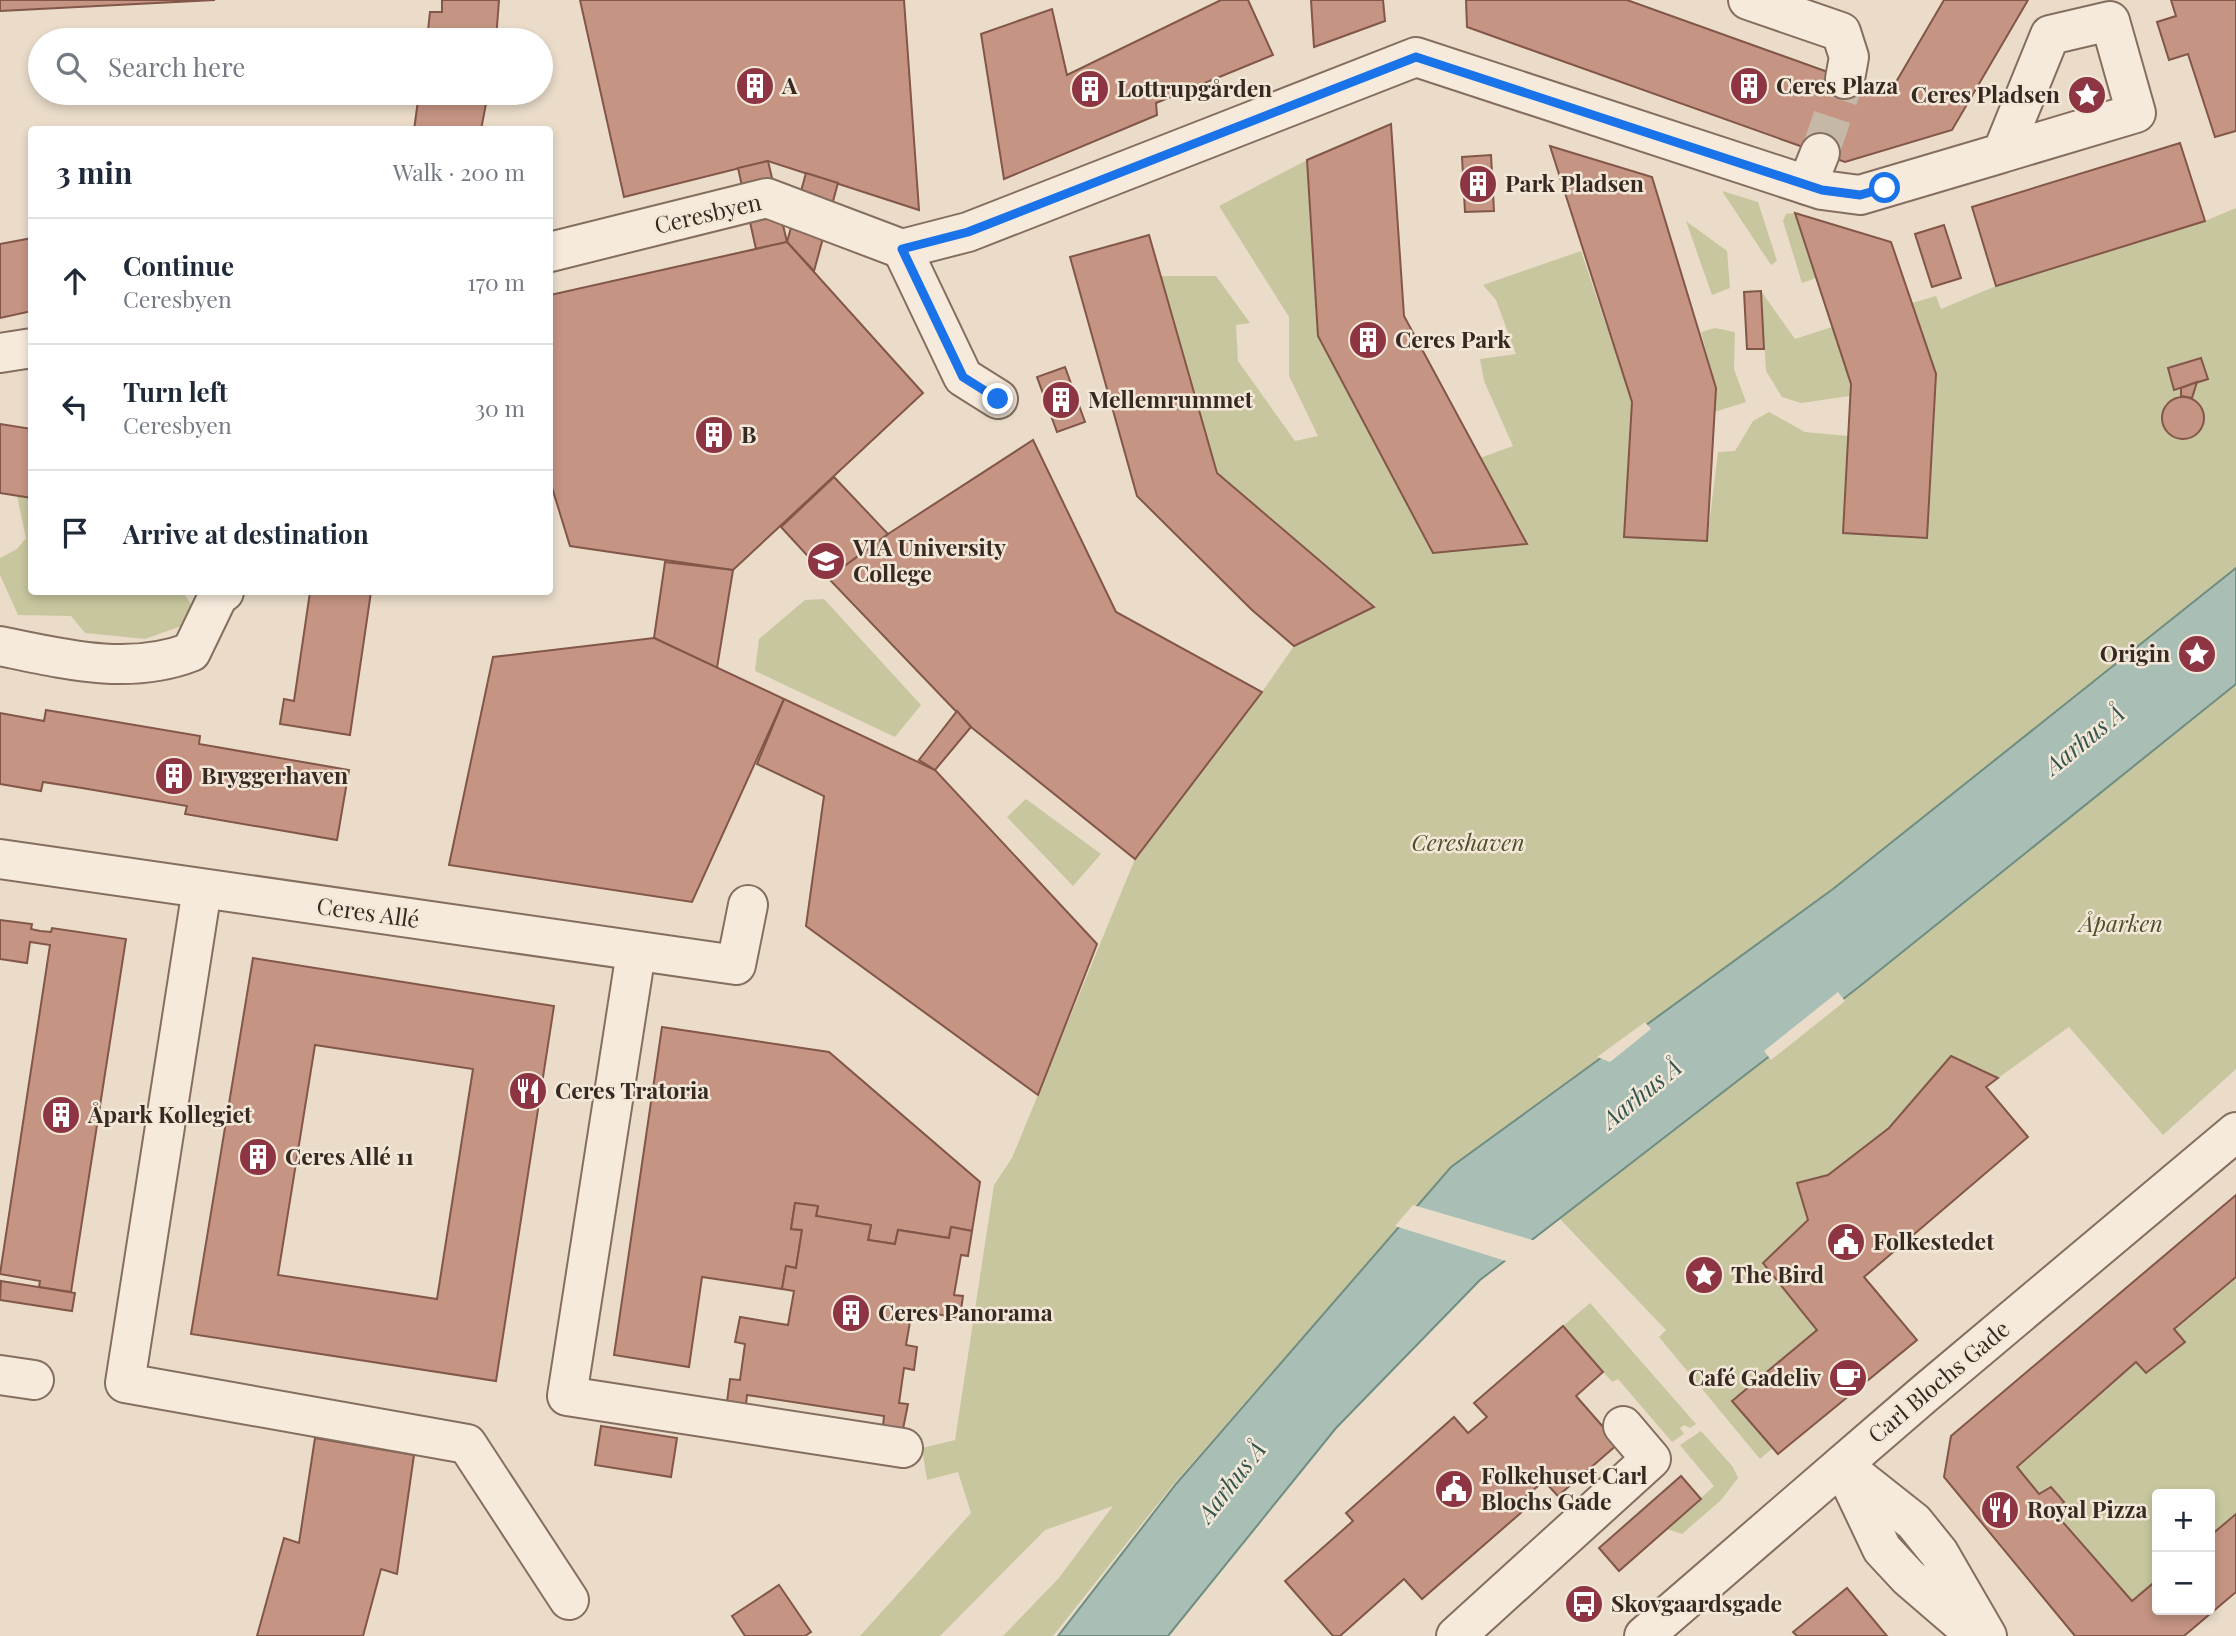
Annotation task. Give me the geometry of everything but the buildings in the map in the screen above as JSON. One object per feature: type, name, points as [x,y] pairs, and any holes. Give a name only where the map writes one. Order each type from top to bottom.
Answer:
[{"type":"street","points":[[1748,0],[1841,32],[1849,57],[1845,79]]},
{"type":"street","points":[[998,399],[963,377],[902,249],[968,232],[1416,57],[1814,169],[1860,195],[2002,153]]},
{"type":"street","name":"Ceresbyen","points":[[553,251],[767,198],[902,249]]},
{"type":"street","points":[[0,353],[28,349]]},
{"type":"street","points":[[0,646],[84,663],[164,662],[191,652],[219,595]]},
{"type":"street","name":"Ceres Allé","points":[[0,859],[736,965],[748,905]]},
{"type":"street","points":[[202,889],[125,1383],[467,1444],[569,1600]]},
{"type":"street","points":[[636,952],[567,1396],[904,1448]]},
{"type":"street","name":"Carl Blochs Gade","points":[[1644,1636],[2236,1132]]},
{"type":"street","points":[[1456,1636],[1651,1459],[1623,1426]]},
{"type":"street","points":[[1842,1465],[1882,1549],[1909,1577],[1977,1636]]},
{"type":"street","points":[[1842,1465],[1914,1522],[1939,1553],[1987,1636]]},
{"type":"green space","name":"Cereshaven","points":[[1307,160],[1318,336],[1434,553],[1527,544],[1477,459],[1513,446],[1484,381],[1480,359],[1516,354],[1496,300],[1483,285],[1581,251],[1632,402],[1624,537],[1707,541],[1718,452],[1735,451],[1753,421],[1769,412],[1805,432],[1848,436],[1844,533],[1927,538],[1936,374],[1912,303],[1936,296],[1941,309],[1996,286],[2205,221],[2236,208],[2236,568],[1833,889],[1451,1167],[1172,1486],[1053,1636],[1003,1636],[1058,1579],[1113,1506],[1045,1530],[940,1636],[860,1636],[971,1513],[958,1472],[927,1480],[922,1448],[955,1440],[994,1185],[1012,1158],[1135,859],[1294,646],[1374,607],[1217,473],[1160,276],[1216,276],[1250,323],[1236,325],[1238,361],[1295,441],[1318,436],[1289,376],[1289,317],[1219,206]]},
{"type":"green space","points":[[1722,191],[1758,202],[1777,261],[1771,265]]},
{"type":"green space","points":[[1795,213],[1816,278],[1802,283],[1783,221],[1786,214]]},
{"type":"green space","points":[[1686,221],[1727,251],[1730,288],[1712,295]]},
{"type":"green space","points":[[1761,291],[1795,339],[1832,327],[1851,384],[1850,396],[1801,403],[1782,397],[1766,371]]},
{"type":"green space","points":[[1715,328],[1735,332],[1734,369],[1746,402],[1714,412],[1716,388],[1701,332]]},
{"type":"green space","points":[[17,496],[28,498],[28,595],[185,595],[201,619],[145,639],[85,633],[71,616],[18,615],[0,575],[0,558],[17,549],[26,538]]},
{"type":"green space","points":[[824,599],[921,705],[895,737],[755,671],[759,639],[805,600]]},
{"type":"green space","name":"Åparken","points":[[2236,684],[2236,1069],[2163,1135],[2069,1027],[1998,1078],[1951,1056],[1889,1128],[1828,1175],[1808,1220],[1817,1330],[1733,1400],[1773,1448],[1760,1459],[1659,1337],[1666,1330],[1560,1219],[1860,986]]},
{"type":"green space","points":[[1026,799],[1101,854],[1073,886],[1007,817]]},
{"type":"green space","points":[[2236,1277],[2236,1514],[2215,1532],[2215,1489],[2152,1489],[2152,1584],[2132,1601],[2054,1512],[2064,1501],[2051,1487],[2039,1494],[2017,1467],[2136,1362],[2146,1373],[2185,1343],[2174,1329]]},
{"type":"green space","points":[[1590,1303],[1696,1424],[1690,1428],[1684,1425],[1680,1428],[1684,1434],[1672,1442],[1618,1379],[1612,1382],[1563,1326]]},
{"type":"green space","points":[[1701,1431],[1733,1467],[1738,1478],[1721,1500],[1682,1534],[1667,1529],[1714,1486],[1680,1445]]},
{"type":"water","name":"Aarhus Å","points":[[2236,568],[2236,684],[1860,986],[1480,1280],[1336,1428],[1168,1636],[1058,1636],[1176,1484],[1451,1167],[1833,889]]},
{"type":"pier","points":[[1838,992],[1845,1001],[1771,1060],[1764,1051]]},
{"type":"pier","points":[[1645,1022],[1651,1029],[1610,1062],[1597,1057]]},
{"type":"pier","points":[[1413,1205],[1536,1241],[1509,1262],[1395,1226]]},
{"type":"tunnel","points":[[1820,153],[1845,79]]},
{"type":"place","name":"A","points":[[755,86]]},
{"type":"place","name":"Ceres Plaza","points":[[1749,86]]},
{"type":"place","name":"Lottrupgården","points":[[1090,89]]},
{"type":"place","name":"Ceres Pladsen","points":[[2087,95]]},
{"type":"place","name":"Park Pladsen","points":[[1478,184]]},
{"type":"place","name":"Ceres Park","points":[[1368,340]]},
{"type":"place","name":"Mellemrummet","points":[[1061,400]]},
{"type":"place","name":"B","points":[[714,435]]},
{"type":"place","name":"VIA University College","points":[[826,561]]},
{"type":"place","name":"Origin","points":[[2197,654]]},
{"type":"place","name":"Bryggerhaven","points":[[174,776]]},
{"type":"place","name":"Ceres Tratoria","points":[[528,1091]]},
{"type":"place","name":"Åpark Kollegiet","points":[[61,1115]]},
{"type":"place","name":"Ceres Allé 11","points":[[258,1157]]},
{"type":"place","name":"Folkestedet","points":[[1846,1242]]},
{"type":"place","name":"The Bird","points":[[1704,1275]]},
{"type":"place","name":"Ceres Panorama","points":[[851,1313]]},
{"type":"place","name":"Café Gadeliv","points":[[1848,1378]]},
{"type":"place","name":"Folkehuset Carl Blochs Gade","points":[[1454,1489]]},
{"type":"place","name":"Royal Pizza","points":[[2000,1510]]},
{"type":"place","name":"Skovgaardsgade","points":[[1584,1604]]},
{"type":"route","points":[[998,399],[963,377],[902,249],[960,235],[1416,57],[1822,190],[1860,195],[1885,188]]}]
